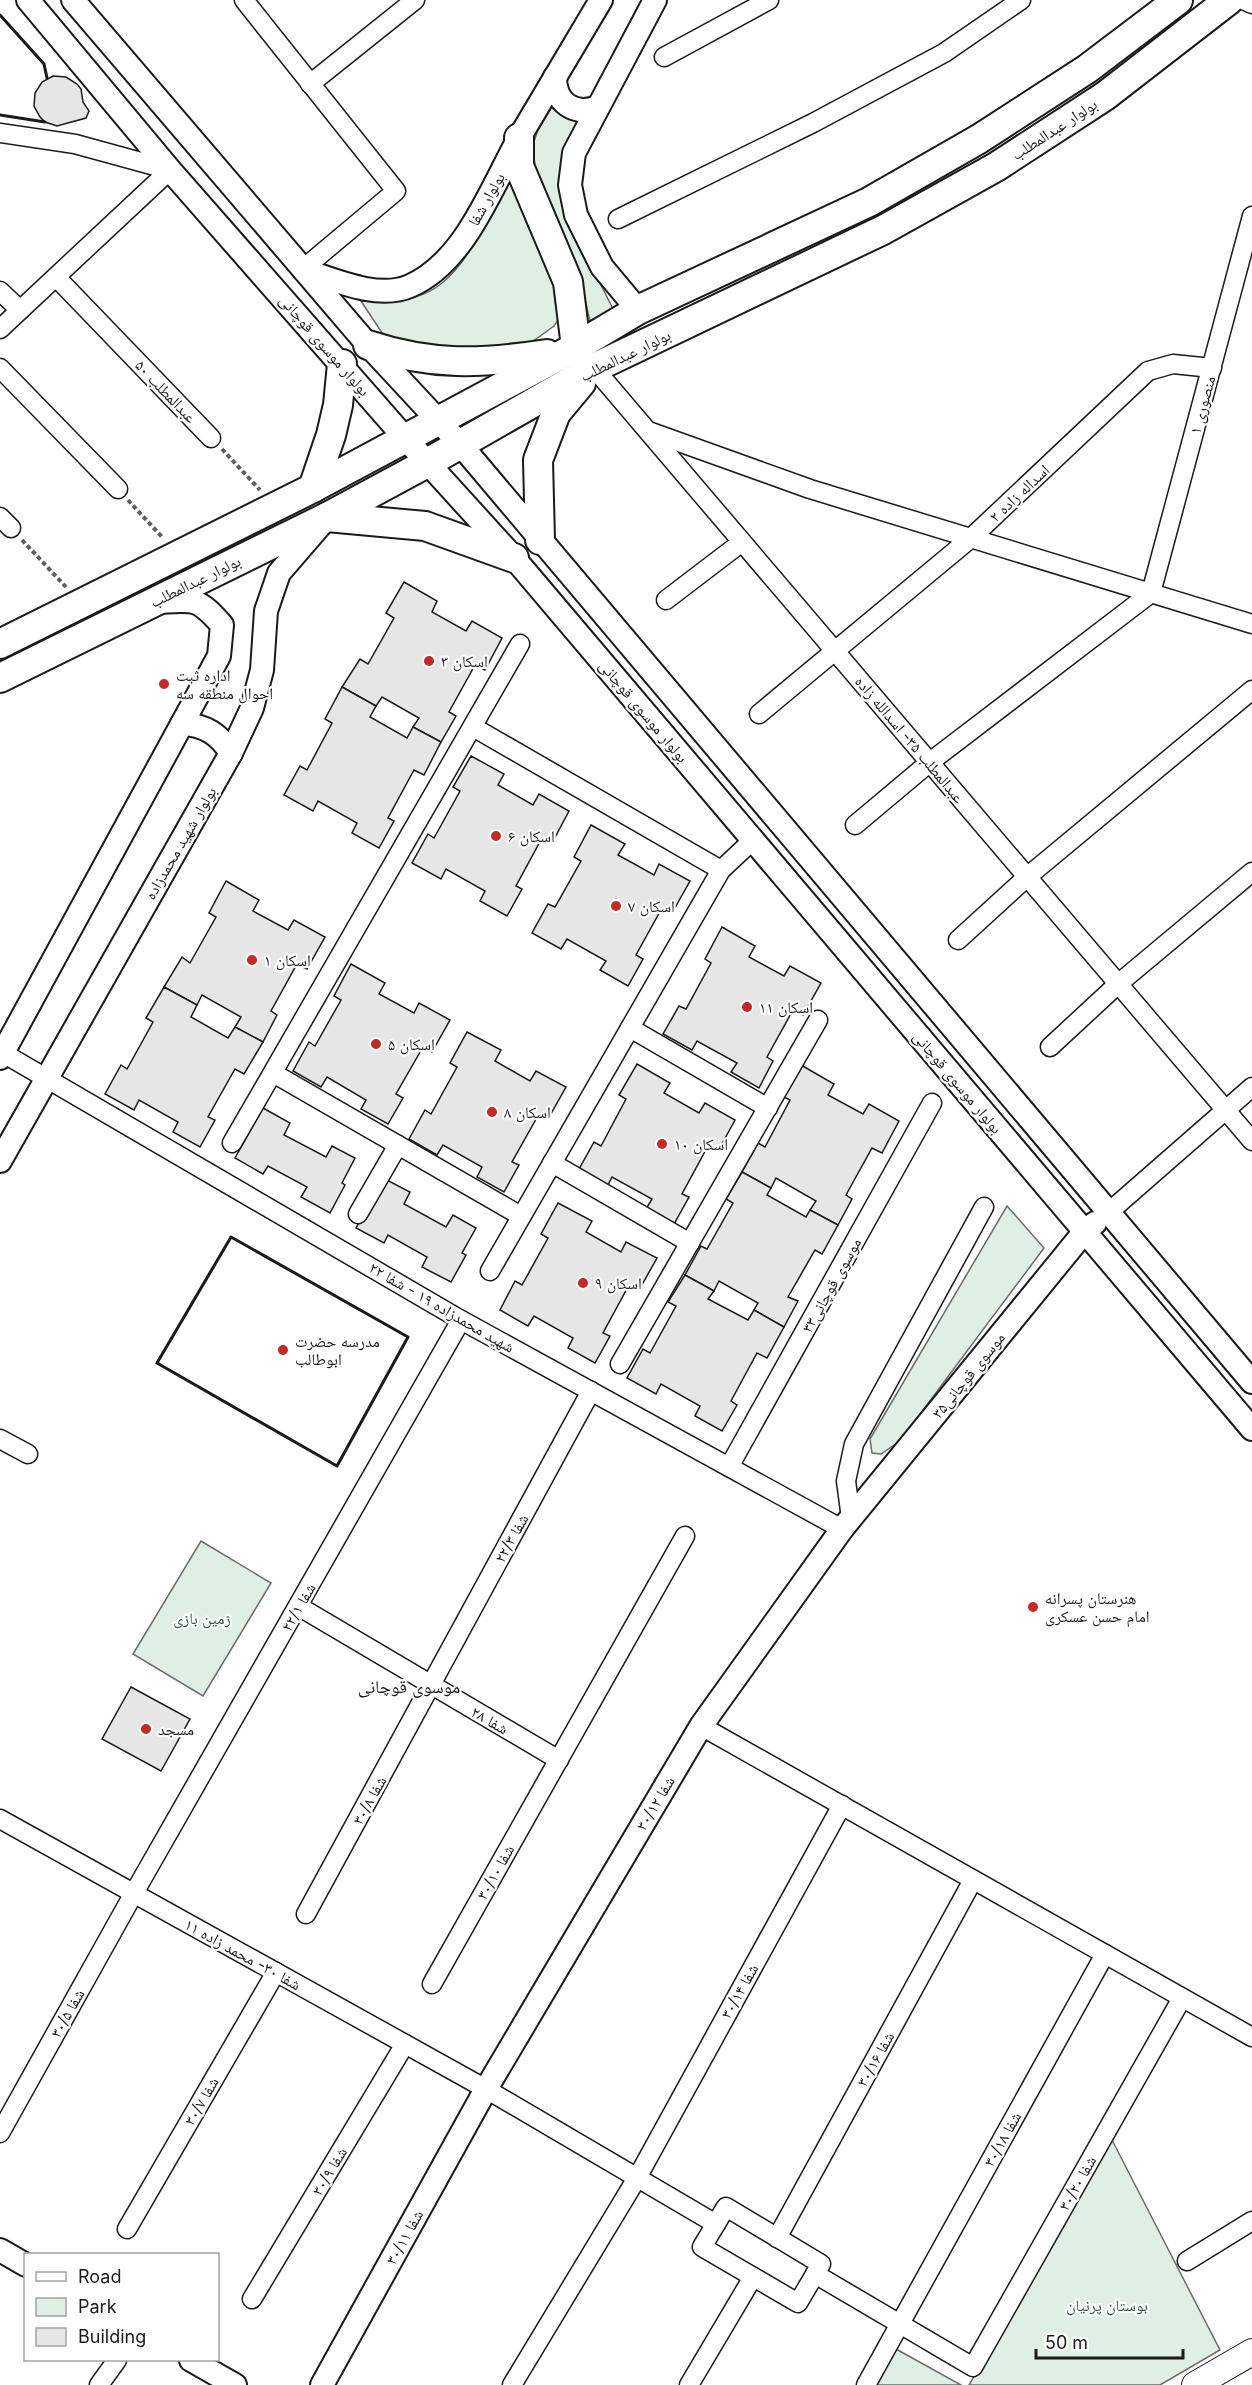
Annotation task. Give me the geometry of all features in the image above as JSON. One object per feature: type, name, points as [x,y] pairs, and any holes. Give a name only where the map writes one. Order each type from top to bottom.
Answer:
[{"type":"main road","name":"بولوار عبدالمطلب","points":[[0,678],[327,517],[594,368],[883,231],[996,167],[1105,96],[1229,0]]},
{"type":"main road","name":"بولوار عبدالمطلب","points":[[0,644],[313,488],[571,349],[638,310],[868,202],[979,140],[1087,69],[1170,2]]},
{"type":"main road","points":[[368,345],[399,355],[441,362],[496,362],[571,349],[568,282],[519,166],[519,138]]},
{"type":"main road","points":[[313,488],[338,405],[342,364]]},
{"type":"main road","points":[[540,540],[538,460],[556,412],[594,368]]},
{"type":"main road","points":[[327,517],[425,526],[514,558]]},
{"type":"main road","points":[[1195,2385],[1233,2376],[1252,2352]]},
{"type":"street","name":"بولوار موسوی قوچانی","points":[[28,0],[170,170],[405,438],[514,558],[1252,1429]]},
{"type":"street","name":"بولوار موسوی قوچانی","points":[[73,0],[368,345],[440,420],[1252,1382]]},
{"type":"street","points":[[244,0],[396,191],[303,269]]},
{"type":"street","points":[[310,84],[416,0]]},
{"type":"street","name":"بولوار شفا","points":[[303,269],[376,291],[409,287],[436,271],[465,238],[519,138],[601,0]]},
{"type":"street","points":[[638,310],[602,267],[576,215],[570,184],[574,153],[655,0]]},
{"type":"street","points":[[664,57],[769,0]]},
{"type":"street","points":[[618,219],[813,123],[944,53],[1022,0]]},
{"type":"street","points":[[1243,0],[1252,4]]},
{"type":"street","points":[[555,77],[555,88],[559,98],[567,106],[577,111],[588,111],[598,107]]},
{"type":"street","points":[[0,133],[75,144],[170,170]]},
{"type":"street","points":[[0,329],[170,170]]},
{"type":"street","name":"منصوری ۱","points":[[1151,593],[1252,216]]},
{"type":"street","name":"عبدالمطلب ۵۰","points":[[56,277],[211,438]]},
{"type":"street","points":[[0,291],[20,310]]},
{"type":"street","name":"اسداله زاده ۲","points":[[759,714],[971,538],[1148,371],[1173,364],[1212,368]]},
{"type":"street","points":[[0,368],[118,489]]},
{"type":"street","name":"عبدالمطلب ۳۵- اسدالله زاده","points":[[594,368],[1252,1141]]},
{"type":"street","points":[[648,431],[810,489],[1252,624]]},
{"type":"street","name":"بولوار شهید محمدزاده","points":[[0,1161],[231,753],[252,708],[262,670],[266,611],[279,573],[327,517]]},
{"type":"street","points":[[666,600],[742,542]]},
{"type":"street","points":[[855,825],[930,762],[1151,593]]},
{"type":"street","points":[[1,1055],[219,656],[222,625],[205,606],[190,601],[152,602]]},
{"type":"street","points":[[232,1143],[520,644]]},
{"type":"street","points":[[617,680],[643,661]]},
{"type":"street","points":[[958,940],[1027,877],[1252,690]]},
{"type":"street","points":[[182,724],[206,728],[216,734],[231,753]]},
{"type":"street","points":[[472,727],[721,870]]},
{"type":"street","points":[[490,1270],[721,870],[753,840]]},
{"type":"street","points":[[1050,1047],[1119,984],[1252,872]]},
{"type":"street","points":[[620,1364],[818,1020]]},
{"type":"street","points":[[630,1028],[768,1108]]},
{"type":"street","name":"شهید محمدزاده ۱۹ - شفا ۲۲","points":[[1,1055],[46,1077],[461,1320],[729,1467],[846,1523]]},
{"type":"street","points":[[273,1073],[521,1216]]},
{"type":"street","points":[[1109,1212],[1252,1087]]},
{"type":"street","name":"موسوی قوچانی۳۳","points":[[729,1467],[932,1102]]},
{"type":"street","points":[[358,1214],[398,1145]]},
{"type":"street","points":[[552,1163],[690,1243]]},
{"type":"street","points":[[846,1523],[846,1481],[854,1444],[984,1207]]},
{"type":"street","name":"موسوی قوچانی۳۵","points":[[846,1523],[1085,1231],[1109,1212]]},
{"type":"street","name":"۲۲/۱ شفا","points":[[134,1893],[461,1320]]},
{"type":"street","name":"شفا ۲۲/۳","points":[[431,1685],[591,1391]]},
{"type":"street","points":[[0,1439],[28,1454]]},
{"type":"street","name":"شفا ۳۰/۱۲","points":[[486,2088],[701,1726],[846,1523]]},
{"type":"street","name":"شفا ۳۰/۱۰","points":[[432,1984],[685,1536]]},
{"type":"street","name":"شفا ۲۸","points":[[298,1606],[559,1760]]},
{"type":"street","name":"شفا ۳۰/۸","points":[[306,1914],[431,1685]]},
{"type":"street","points":[[701,1726],[1252,2037]]},
{"type":"street","name":"شفا ۳۰/۱۴","points":[[512,2385],[637,2178],[842,1805]]},
{"type":"street","name":"شفا ۳۰- محمد زاده ۱۱","points":[[0,1819],[486,2088],[716,2224]]},
{"type":"street","name":"شفا ۳۰/۱۶","points":[[777,2238],[974,1880]]},
{"type":"street","name":"۳۰/۵ شفا","points":[[0,2133],[134,1893]]},
{"type":"street","name":"شفا ۳۰/۱۸","points":[[866,2385],[1105,1954]]},
{"type":"street","name":"۳۰/۷ شفا","points":[[127,2229],[276,1972]]},
{"type":"street","name":"شفا ۳۰/۲۰","points":[[900,2324],[973,2367],[1182,1998]]},
{"type":"street","name":"۳۰/۹ شفا","points":[[252,2299],[405,2044]]},
{"type":"street","name":"شفا ۳۰/۱۱","points":[[322,2385],[486,2088]]},
{"type":"street","points":[[726,2207],[777,2238],[821,2264],[798,2303],[702,2247],[726,2207]]},
{"type":"street","points":[[1187,2261],[1252,2221]]},
{"type":"street","points":[[0,2250],[24,2264]]},
{"type":"street","points":[[815,2274],[900,2324]]},
{"type":"street","points":[[689,2385],[753,2277]]},
{"type":"street","points":[[99,2385],[116,2361]]},
{"type":"street","points":[[193,2361],[235,2385]]},
{"type":"path","name":"عبدالمطلب ۵۰","points":[[211,438],[275,507]]},
{"type":"path","points":[[118,489],[179,555]]},
{"type":"path","points":[[6,523],[81,604]]},
{"type":"green space","points":[[552,106],[580,117],[580,243],[613,309],[590,321],[578,270],[536,170],[532,147],[538,130]]},
{"type":"green space","points":[[507,181],[522,198],[561,289],[562,314],[554,326],[529,344],[514,351],[401,345],[382,333],[361,301],[403,300],[424,294],[442,283],[462,262]]},
{"type":"green space","points":[[1007,1206],[1044,1248],[900,1441],[881,1454],[872,1453],[870,1439]]},
{"type":"green space","name":"زمین بازی","points":[[201,1541],[271,1583],[203,1696],[133,1654]]},
{"type":"green space","name":"بوستان پرنیان","points":[[1112,2140],[1220,2350],[1160,2385],[969,2385]]},
{"type":"green space","points":[[896,2349],[961,2385],[875,2385]]},
{"type":"building","points":[[53,76],[66,77],[81,89],[83,102],[89,111],[86,118],[57,126],[45,122],[40,117],[34,106],[35,93],[42,82]]},
{"type":"building","name":"اسکان ۳","points":[[404,582],[437,601],[432,612],[466,631],[472,621],[502,638],[485,670],[475,665],[449,712],[456,716],[441,742],[413,727],[419,718],[382,697],[376,706],[342,687],[360,659],[368,664],[394,618],[386,613]]},
{"type":"building","points":[[342,687],[376,706],[370,717],[407,738],[413,727],[441,742],[424,775],[414,770],[388,818],[394,821],[379,848],[352,833],[357,823],[318,801],[313,811],[284,795],[300,766],[307,770],[332,723],[325,719]]},
{"type":"building","name":"اسکان ۶","points":[[471,756],[504,774],[498,785],[533,805],[539,794],[569,811],[552,843],[542,838],[516,886],[522,889],[507,916],[480,901],[485,891],[446,869],[441,879],[412,863],[428,834],[434,838],[460,791],[453,787]]},
{"type":"building","name":"اسکان ۷","points":[[591,825],[625,844],[618,855],[654,875],[659,864],[690,881],[672,913],[662,908],[636,955],[643,959],[628,986],[600,970],[606,961],[567,939],[561,949],[532,933],[548,904],[555,907],[581,861],[574,857]]},
{"type":"building","name":"اسکان ۱","points":[[226,881],[259,900],[253,911],[288,930],[294,920],[325,937],[307,969],[297,964],[271,1011],[277,1015],[263,1042],[235,1027],[241,1017],[202,995],[197,1005],[164,987],[182,957],[190,963],[216,917],[209,913]]},
{"type":"building","name":"اسکان ۱۱","points":[[722,927],[755,946],[749,957],[784,976],[790,966],[821,983],[803,1015],[793,1010],[767,1057],[773,1061],[759,1088],[731,1072],[737,1063],[697,1041],[692,1050],[663,1034],[679,1006],[686,1009],[711,963],[705,959]]},
{"type":"building","name":"اسکان ۵","points":[[351,964],[385,983],[379,994],[414,1013],[419,1003],[450,1020],[432,1052],[423,1047],[396,1094],[403,1098],[388,1124],[361,1109],[366,1100],[327,1077],[321,1087],[293,1071],[309,1042],[315,1046],[341,1000],[334,996]]},
{"type":"building","points":[[164,987],[197,1005],[191,1017],[228,1038],[235,1027],[263,1042],[244,1074],[235,1069],[208,1117],[215,1120],[200,1147],[173,1132],[178,1122],[139,1100],[134,1110],[105,1094],[121,1065],[127,1069],[153,1022],[146,1018]]},
{"type":"building","name":"اسکان ۸","points":[[467,1032],[501,1050],[495,1061],[530,1081],[536,1071],[566,1087],[548,1119],[539,1114],[512,1162],[519,1165],[504,1192],[477,1177],[482,1167],[443,1145],[437,1155],[409,1139],[425,1110],[431,1114],[457,1067],[450,1063]]},
{"type":"building","name":"اسکان ۱۰","points":[[637,1064],[670,1083],[664,1093],[699,1113],[705,1103],[735,1120],[718,1151],[708,1146],[682,1194],[689,1197],[674,1224],[646,1209],[652,1199],[612,1177],[607,1187],[578,1171],[594,1142],[601,1146],[626,1099],[619,1095]]},
{"type":"building","points":[[801,1065],[834,1084],[828,1095],[863,1114],[869,1104],[899,1121],[882,1153],[872,1148],[846,1195],[852,1199],[838,1225],[810,1210],[816,1201],[776,1178],[771,1188],[742,1172],[758,1143],[765,1147],[790,1100],[784,1097]]},
{"type":"building","points":[[263,1108],[290,1123],[284,1135],[326,1157],[332,1146],[355,1158],[342,1183],[345,1185],[330,1213],[301,1197],[307,1187],[268,1166],[263,1174],[235,1158]]},
{"type":"building","points":[[742,1172],[771,1188],[767,1195],[806,1217],[810,1210],[838,1225],[822,1254],[815,1250],[788,1297],[798,1301],[784,1327],[754,1310],[758,1303],[719,1281],[714,1291],[685,1275],[701,1246],[707,1249],[733,1203],[726,1199]]},
{"type":"building","points":[[383,1178],[410,1192],[404,1204],[446,1227],[453,1215],[476,1228],[462,1253],[466,1255],[451,1282],[422,1267],[427,1257],[388,1235],[384,1243],[356,1228]]},
{"type":"building","name":"اسکان ۹","points":[[558,1203],[592,1221],[586,1232],[621,1252],[626,1242],[657,1258],[639,1290],[629,1285],[603,1333],[610,1336],[595,1363],[568,1348],[573,1338],[534,1316],[528,1326],[500,1310],[515,1281],[522,1285],[548,1238],[541,1234]]},
{"type":"building","points":[[685,1275],[714,1291],[708,1299],[748,1320],[754,1310],[784,1327],[767,1358],[757,1353],[731,1401],[737,1405],[722,1431],[695,1416],[700,1406],[661,1384],[656,1394],[627,1378],[643,1349],[650,1353],[676,1306],[668,1302]]},
{"type":"building","name":"مسجد","points":[[131,1687],[190,1719],[161,1771],[102,1739]]},
{"type":"wall","points":[[0,15],[44,64],[47,78]]},
{"type":"wall","points":[[0,115],[45,122]]},
{"type":"wall","points":[[231,1237],[408,1337],[337,1466],[157,1363],[231,1237]]},
{"type":"place","name":"اسکان ۳","points":[[429,661]]},
{"type":"place","name":"اداره ثبت احوال منطقه سه","points":[[164,684]]},
{"type":"place","name":"اسکان ۶","points":[[496,836]]},
{"type":"place","name":"اسکان ۷","points":[[616,906]]},
{"type":"place","name":"اسکان ۱","points":[[252,960]]},
{"type":"place","name":"اسکان ۱۱","points":[[747,1007]]},
{"type":"place","name":"اسکان ۵","points":[[376,1044]]},
{"type":"place","name":"اسکان ۸","points":[[492,1112]]},
{"type":"place","name":"اسکان ۱۰","points":[[662,1144]]},
{"type":"place","name":"اسکان ۹","points":[[583,1283]]},
{"type":"place","name":"مدرسه حضرت ابوطالب","points":[[283,1350]]},
{"type":"place","name":"هنرستان پسرانه امام حسن عسکری","points":[[1033,1607]]},
{"type":"place","name":"مسجد","points":[[146,1729]]},
{"type":"district","name":"موسوی قوچانی","points":[[409,1686]]}]
